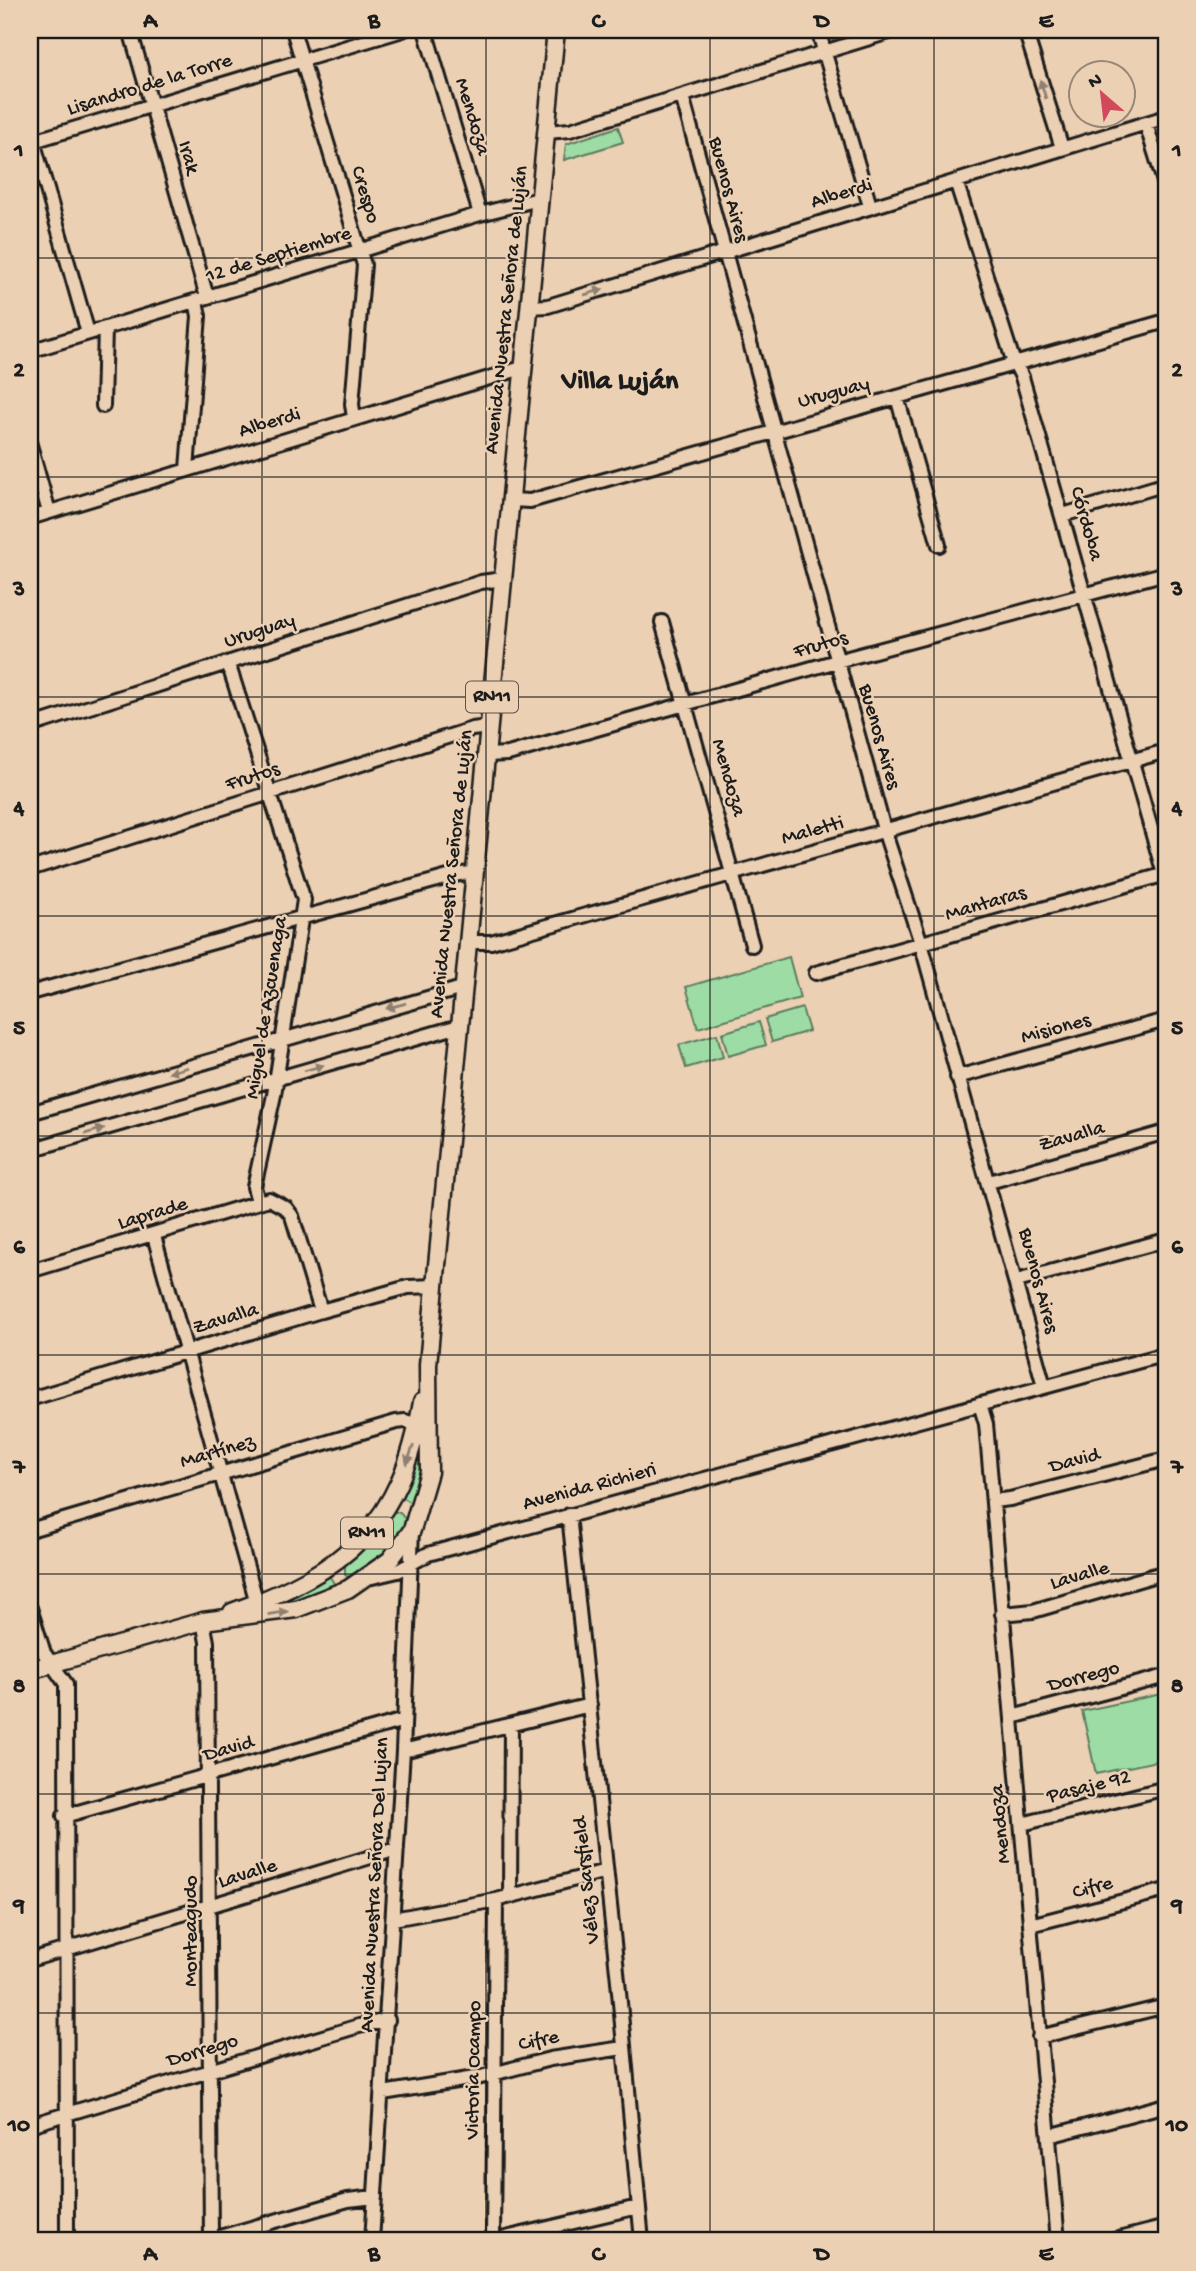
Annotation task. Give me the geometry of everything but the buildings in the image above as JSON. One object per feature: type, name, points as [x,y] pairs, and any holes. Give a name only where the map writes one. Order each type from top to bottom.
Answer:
[{"type":"main road","name":"Avenida Nuestra Señora de Luján","points":[[367,1578],[390,1560],[414,1526],[429,1472],[429,1365],[435,1286],[556,30]]},
{"type":"main road","name":"RN11","points":[[206,1621],[304,1583],[334,1564],[389,1507],[411,1456],[429,1365]]},
{"type":"main road","name":"RN11","points":[[389,1507],[406,1506],[414,1526]]},
{"type":"main road","name":"RN11","points":[[334,1564],[336,1580],[348,1589]]},
{"type":"main road","name":"Avenida Richieri","points":[[30,1670],[206,1621],[296,1609],[348,1589],[367,1578]]},
{"type":"street","name":"Irak","points":[[130,30],[201,299]]},
{"type":"street","name":"Crespo","points":[[293,30],[362,251],[364,265],[352,404],[354,418]]},
{"type":"street","name":"Lisandro de la Torre","points":[[31,138],[403,30]]},
{"type":"street","name":"Mendoza","points":[[425,30],[480,214]]},
{"type":"street","points":[[818,30],[870,206]]},
{"type":"street","points":[[547,132],[570,130],[896,30]]},
{"type":"street","points":[[1025,30],[1062,148]]},
{"type":"street","name":"Buenos Aires","points":[[682,96],[885,833],[921,943],[1044,1385]]},
{"type":"street","name":"Alberdi","points":[[528,307],[548,306],[1166,117]]},
{"type":"street","points":[[1146,124],[1166,188]]},
{"type":"street","points":[[31,138],[88,333]]},
{"type":"street","name":"Córdoba","points":[[956,181],[1063,515],[1166,877]]},
{"type":"street","name":"12 de Septiembre","points":[[30,351],[480,214],[539,200]]},
{"type":"street","points":[[187,469],[201,299]]},
{"type":"street","name":"Uruguay","points":[[511,500],[530,501],[1166,321]]},
{"type":"street","points":[[103,406],[105,328]]},
{"type":"street","name":"Alberdi","points":[[30,518],[522,368]]},
{"type":"street","points":[[897,397],[939,545]]},
{"type":"street","points":[[30,445],[49,512]]},
{"type":"street","points":[[1063,515],[1166,484]]},
{"type":"street","name":"Frutos","points":[[486,755],[508,754],[837,661],[1166,573]]},
{"type":"street","name":"Uruguay","points":[[30,726],[481,582],[503,579]]},
{"type":"street","name":"Mendoza","points":[[662,622],[752,945]]},
{"type":"street","name":"Miguel de Azcuenaga","points":[[228,663],[304,900],[283,1039],[254,1187],[258,1201]]},
{"type":"street","name":"Frutos","points":[[30,869],[472,729],[489,727]]},
{"type":"street","name":"Maletti","points":[[468,942],[491,942],[885,833],[1166,751]]},
{"type":"street","points":[[30,993],[303,916],[459,874],[475,873]]},
{"type":"street","name":"Mantaras","points":[[816,973],[1166,877]]},
{"type":"street","points":[[30,1113],[462,988]]},
{"type":"street","name":"Misiones","points":[[957,1077],[1166,1020]]},
{"type":"street","points":[[30,1150],[459,1026]]},
{"type":"street","name":"Zavalla","points":[[989,1182],[1166,1132]]},
{"type":"street","points":[[258,1201],[269,1199],[286,1208],[292,1216],[321,1311]]},
{"type":"street","name":"Laprade","points":[[30,1271],[154,1236],[258,1201]]},
{"type":"street","points":[[154,1236],[257,1603]]},
{"type":"street","points":[[1017,1281],[1166,1240]]},
{"type":"street","name":"Zavalla","points":[[30,1399],[321,1311],[408,1287],[435,1286]]},
{"type":"street","name":"Avenida Richieri","points":[[367,1578],[410,1566],[429,1554],[1166,1354]]},
{"type":"street","name":"Mendoza","points":[[980,1404],[986,1424],[1058,2241]]},
{"type":"street","name":"Martínez","points":[[30,1530],[396,1422],[418,1425]]},
{"type":"street","name":"David","points":[[993,1501],[1166,1459]]},
{"type":"street","name":"Vélez Sarsfield","points":[[569,1515],[642,2241]]},
{"type":"street","name":"Avenida Nuestra Señora Del Lujan","points":[[372,2241],[388,2020],[414,1526]]},
{"type":"street","name":"Lavalle","points":[[1002,1614],[1033,1611],[1166,1572]]},
{"type":"street","points":[[30,1608],[41,1646],[66,1684],[64,1816],[67,2241]]},
{"type":"street","name":"Monteagudo","points":[[206,1621],[211,1906],[209,2241]]},
{"type":"street","name":"Dorrego","points":[[1012,1717],[1166,1676]]},
{"type":"street","points":[[403,1751],[590,1705]]},
{"type":"street","name":"David","points":[[64,1816],[404,1720]]},
{"type":"street","points":[[510,1896],[511,1725]]},
{"type":"street","name":"Pasaje 92","points":[[1021,1824],[1166,1788]]},
{"type":"street","name":"Lavalle","points":[[30,1960],[397,1849]]},
{"type":"street","points":[[393,1919],[496,1900],[606,1871]]},
{"type":"street","name":"Cifre","points":[[1030,1925],[1166,1890]]},
{"type":"street","name":"Victoria Ocampo","points":[[493,2241],[496,1900]]},
{"type":"street","points":[[1039,2037],[1166,2006]]},
{"type":"street","name":"Dorrego","points":[[30,2125],[211,2069],[388,2020]]},
{"type":"street","name":"Cifre","points":[[383,2093],[550,2059],[623,2048]]},
{"type":"street","points":[[1049,2136],[1166,2105]]},
{"type":"street","points":[[209,2241],[348,2200],[375,2197]]},
{"type":"street","points":[[493,2241],[638,2207]]},
{"type":"street","points":[[1111,2241],[1166,2227]]},
{"type":"green space","points":[[618,127],[623,142],[564,160],[566,144]]},
{"type":"green space","points":[[789,957],[800,998],[698,1028],[686,987]]},
{"type":"green space","points":[[802,1008],[809,1031],[772,1042],[765,1019]]},
{"type":"green space","points":[[759,1022],[766,1045],[728,1056],[722,1033]]},
{"type":"green space","points":[[717,1034],[723,1057],[686,1068],[679,1045]]},
{"type":"green space","points":[[422,1452],[424,1456],[415,1505],[399,1496],[417,1453]]},
{"type":"green space","points":[[391,1512],[399,1512],[408,1522],[390,1552],[351,1578],[345,1575],[345,1561]]},
{"type":"green space","points":[[328,1574],[337,1588],[293,1605],[260,1606]]},
{"type":"green space","points":[[1166,1693],[1166,1759],[1096,1774],[1082,1711]]},
{"type":"district","name":"Villa Luján","points":[[620,382]]}]
